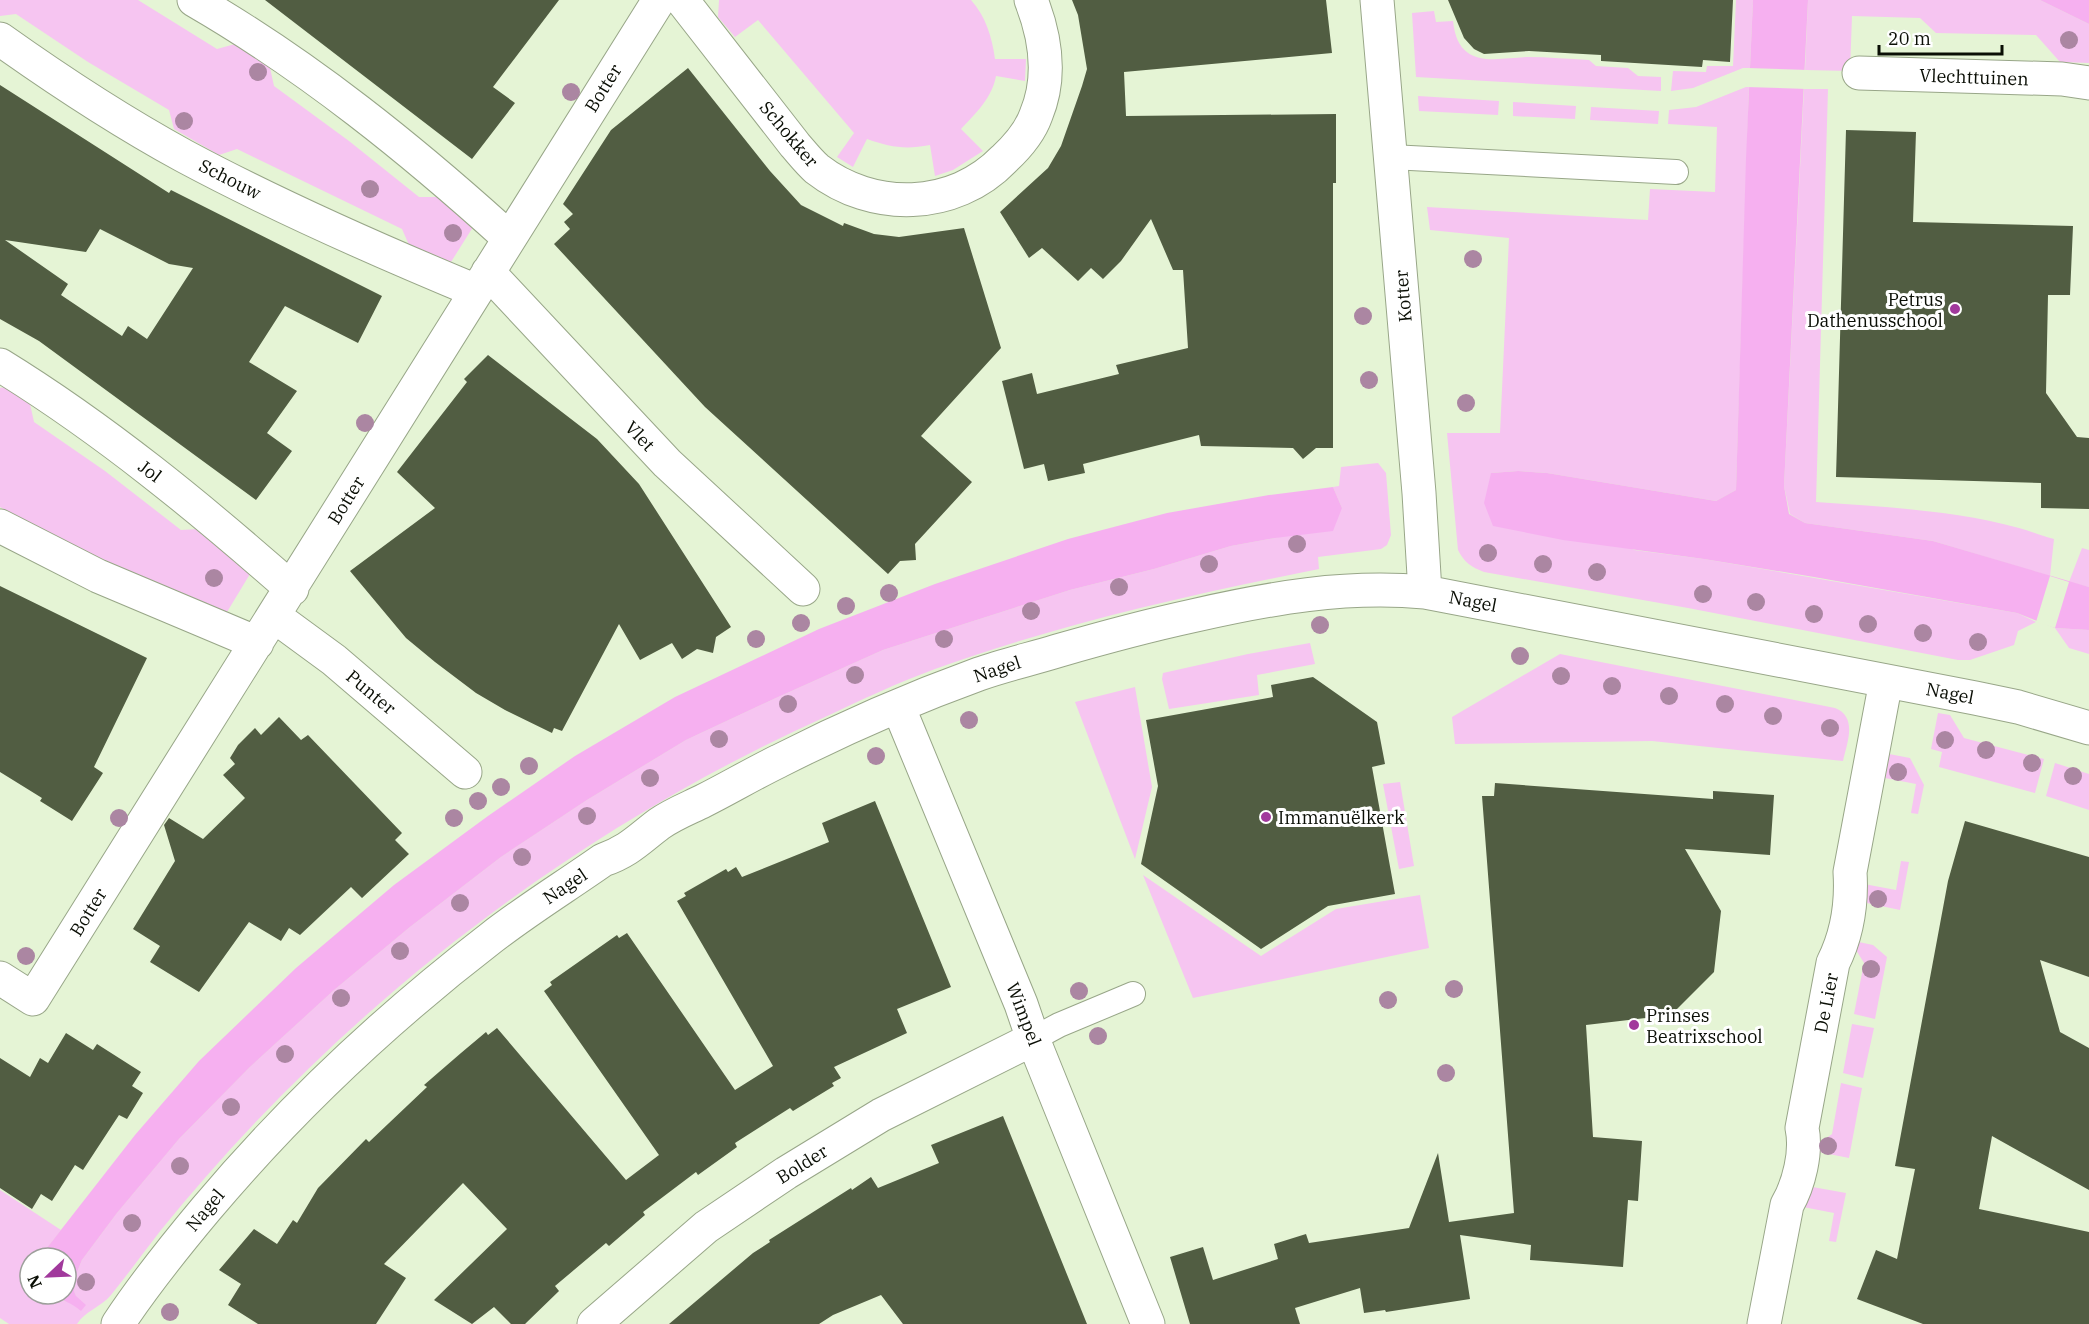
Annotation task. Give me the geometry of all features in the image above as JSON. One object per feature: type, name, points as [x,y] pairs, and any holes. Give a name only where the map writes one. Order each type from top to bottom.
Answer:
[{"type":"street","points":[[194,0],[288,61],[400,144],[509,238]]},
{"type":"street","name":"Botter","points":[[0,978],[33,999],[659,0]]},
{"type":"street","name":"Schokker","points":[[682,0],[795,145],[815,167],[846,187],[866,195],[903,200],[943,196],[968,186],[998,165],[1028,131],[1036,115],[1043,91],[1046,65],[1045,42],[1031,0]]},
{"type":"street","name":"Kotter","points":[[1377,0],[1419,493],[1425,592]]},
{"type":"street","name":"Schouw","points":[[0,39],[84,95],[183,155],[321,225],[482,281]]},
{"type":"street","name":"Vlechttuinen","points":[[1859,73],[2062,79],[2089,83]]},
{"type":"street","name":"Vlet","points":[[482,281],[666,463],[803,589]]},
{"type":"street","name":"Jol","points":[[0,365],[69,411],[157,476],[208,516],[292,589]]},
{"type":"street","points":[[0,526],[98,576],[265,630]]},
{"type":"street","name":"Nagel","points":[[118,1324],[171,1250],[237,1172],[287,1119],[339,1067],[395,1017],[490,938],[603,860],[629,848],[659,824],[675,815],[806,747],[898,706],[999,667],[1156,623],[1231,607],[1287,597],[1378,589],[1425,592],[1886,681],[2018,707],[2089,728]]},
{"type":"street","name":"Punter","points":[[265,630],[334,660],[465,772]]},
{"type":"street","name":"De Lier","points":[[1764,1324],[1787,1205],[1795,1191],[1804,1142],[1802,1128],[1833,963],[1842,946],[1852,892],[1850,872],[1886,681]]},
{"type":"street","name":"Wimpel","points":[[898,706],[1021,1004],[1148,1324]]},
{"type":"street","name":"Bolder","points":[[594,1324],[706,1227],[786,1173],[881,1115],[1033,1039]]},
{"type":"lane","points":[[1391,157],[1676,172]]},
{"type":"lane","points":[[1033,1039],[1059,1025],[1132,994]]},
{"type":"shaded area","points":[[0,0],[138,0],[217,49],[235,44],[270,68],[274,86],[349,141],[419,197],[438,197],[473,227],[451,262],[409,245],[402,229],[237,149],[219,155],[174,129],[169,110],[88,62],[16,14],[0,16]]},
{"type":"shaded area","points":[[719,0],[971,0],[981,13],[988,28],[995,59],[1026,59],[1025,81],[996,76],[987,98],[961,129],[983,151],[953,170],[935,176],[930,145],[898,147],[867,139],[853,167],[837,157],[854,133],[758,20],[735,37],[718,17]]},
{"type":"shaded area","points":[[1736,0],[1753,0],[1750,68],[1743,68],[1693,88],[1671,91],[1673,71],[1706,72],[1707,66],[1733,66]]},
{"type":"shaded area","points":[[1753,0],[1808,0],[1784,486],[1789,514],[1805,523],[1933,541],[2089,587],[2089,630],[2055,628],[2017,613],[1814,577],[1563,540],[1493,526],[1484,503],[1491,473],[1518,471],[1547,473],[1716,501],[1736,490]]},
{"type":"shaded area","points":[[1808,0],[2040,0],[2089,24],[2089,63],[2060,62],[2036,35],[1936,33],[1920,18],[1852,16],[1850,71],[1805,70]]},
{"type":"shaded area","points":[[2040,0],[2089,0],[2089,24]]},
{"type":"shaded area","points":[[1434,11],[1436,22],[1453,21],[1456,36],[1462,47],[1479,58],[1536,57],[1589,60],[1596,66],[1628,68],[1638,76],[1661,77],[1661,91],[1416,77],[1412,13]]},
{"type":"shaded area","points":[[1749,87],[1736,490],[1716,501],[1547,473],[1518,471],[1491,473],[1634,550],[1704,559],[2017,613],[2036,622],[2018,631],[2014,645],[1970,660],[1958,660],[1688,608],[1484,572],[1468,564],[1458,550],[1447,433],[1500,433],[1509,238],[1430,230],[1427,207],[1648,220],[1650,189],[1715,192],[1717,127],[1668,124],[1669,110],[1696,107]]},
{"type":"shaded area","points":[[1804,89],[1828,89],[1816,502],[1944,513],[1994,522],[2054,539],[2050,576],[1933,541],[1805,523],[1790,514],[1784,486]]},
{"type":"shaded area","points":[[1418,96],[1499,101],[1498,115],[1419,111]]},
{"type":"shaded area","points":[[1513,102],[1576,106],[1575,119],[1513,116]]},
{"type":"shaded area","points":[[1591,107],[1659,111],[1658,124],[1590,120]]},
{"type":"shaded area","points":[[5,387],[30,404],[34,422],[105,471],[181,530],[198,529],[250,574],[227,612],[112,563],[0,507],[0,388]]},
{"type":"shaded area","points":[[1378,463],[1386,473],[1391,535],[1387,545],[1381,549],[1318,557],[1319,569],[1125,612],[982,653],[935,669],[866,698],[730,764],[637,816],[548,873],[463,935],[381,1002],[304,1073],[230,1150],[161,1230],[111,1295],[77,1324],[9,1324],[0,1318],[0,1190],[61,1230],[48,1246],[18,1246],[18,1306],[78,1306],[78,1270],[82,1260],[117,1213],[179,1139],[250,1067],[333,991],[410,927],[501,857],[587,800],[686,740],[883,650],[1070,590],[1154,569],[1231,546],[1275,538],[1342,508],[1333,487],[1339,486],[1341,467]]},
{"type":"shaded area","points":[[1333,487],[1342,508],[1333,531],[1231,546],[1154,569],[1070,590],[883,650],[686,740],[587,800],[501,857],[410,927],[333,991],[250,1067],[179,1139],[117,1213],[82,1260],[78,1270],[78,1246],[48,1246],[135,1135],[199,1061],[296,968],[394,885],[575,756],[675,697],[819,629],[935,584],[1068,539],[1167,513],[1269,495]]},
{"type":"shaded area","points":[[2082,548],[2089,550],[2089,587],[2069,582]]},
{"type":"shaded area","points":[[2055,628],[2089,630],[2089,654],[2069,648]]},
{"type":"shaded area","points":[[1310,643],[1315,664],[1257,675],[1259,695],[1169,709],[1162,679],[1163,673]]},
{"type":"shaded area","points":[[1560,654],[1835,708],[1842,712],[1849,724],[1843,761],[1652,741],[1455,744],[1452,717]]},
{"type":"shaded area","points":[[1135,687],[1152,787],[1135,859],[1075,702]]},
{"type":"shaded area","points":[[1938,713],[1950,715],[1964,738],[2044,759],[2035,793],[1939,767],[1942,752],[1931,749]]},
{"type":"shaded area","points":[[1889,754],[1910,758],[1924,785],[1918,814],[1911,813],[1916,784],[1885,778]]},
{"type":"shaded area","points":[[2055,763],[2089,774],[2089,810],[2046,796]]},
{"type":"shaded area","points":[[1400,782],[1414,866],[1399,869],[1383,784]]},
{"type":"shaded area","points":[[1901,861],[1909,862],[1900,910],[1862,902],[1864,884],[1896,890]]},
{"type":"shaded area","points":[[1143,875],[1261,956],[1336,909],[1420,895],[1429,948],[1193,998]]},
{"type":"shaded area","points":[[1854,941],[1873,945],[1887,957],[1875,1019],[1854,1014],[1864,963],[1853,945]]},
{"type":"shaded area","points":[[1852,1024],[1874,1028],[1863,1078],[1843,1073]]},
{"type":"shaded area","points":[[1841,1083],[1862,1088],[1849,1158],[1814,1151],[1814,1147],[1832,1134]]},
{"type":"shaded area","points":[[1807,1186],[1846,1193],[1836,1242],[1829,1241],[1834,1213],[1803,1207]]},
{"type":"shaded area","points":[[78,1298],[86,1305],[81,1311],[74,1306],[78,1306]]},
{"type":"pier","points":[[1747,68],[1808,70],[1807,89],[1746,87]]},
{"type":"pier","points":[[2050,576],[2069,582],[2055,628],[2036,622]]},
{"type":"building","points":[[265,0],[559,0],[493,87],[515,103],[472,159]]},
{"type":"building","points":[[1072,0],[1326,0],[1332,53],[1124,72],[1126,116],[1336,114],[1336,183],[1333,183],[1333,448],[1316,448],[1303,459],[1293,448],[1201,446],[1199,435],[1083,464],[1085,473],[1048,481],[1044,464],[1024,469],[1002,381],[1032,373],[1037,394],[1119,374],[1116,365],[1188,348],[1183,270],[1173,270],[1151,219],[1121,261],[1103,279],[1091,268],[1078,281],[1042,248],[1029,258],[1000,212],[1048,168],[1061,146],[1082,86],[1087,69],[1078,15]]},
{"type":"building","points":[[1448,0],[1733,0],[1730,62],[1703,60],[1702,67],[1601,61],[1601,55],[1529,51],[1484,54],[1474,49],[1464,38]]},
{"type":"building","points":[[688,68],[770,171],[801,205],[843,226],[844,223],[874,234],[899,237],[964,228],[1001,348],[921,436],[972,482],[915,544],[916,560],[900,561],[888,574],[705,407],[554,244],[570,229],[564,222],[573,214],[563,204],[611,130]]},
{"type":"building","points":[[0,85],[169,193],[171,190],[382,296],[358,343],[285,306],[249,362],[297,391],[267,433],[292,451],[256,500],[39,341],[0,319]],"holes":[[[100,229],[169,264],[193,268],[147,339],[128,326],[122,336],[61,295],[68,284],[5,240],[86,252]]]},
{"type":"building","points":[[1846,130],[1916,132],[1913,222],[2073,226],[2070,295],[2048,295],[2046,393],[2077,437],[2089,438],[2089,509],[2041,508],[2041,483],[1836,477]]},
{"type":"building","points":[[488,355],[597,439],[639,484],[731,627],[716,637],[713,653],[697,649],[682,659],[672,643],[640,660],[619,624],[562,731],[554,728],[552,733],[476,693],[435,662],[406,638],[350,571],[435,508],[397,472],[467,382],[464,379]]},
{"type":"building","points":[[0,586],[147,658],[94,767],[103,773],[72,821],[40,801],[42,798],[0,772]]},
{"type":"building","name":"Immanuëlkerk","points":[[1313,677],[1377,722],[1385,764],[1372,767],[1395,894],[1328,906],[1261,949],[1141,864],[1158,786],[1146,720],[1273,697],[1271,685]]},
{"type":"building","points":[[279,717],[301,740],[308,735],[402,833],[395,840],[409,854],[362,898],[351,887],[300,935],[289,928],[281,941],[249,922],[199,992],[150,962],[160,946],[133,929],[175,861],[164,825],[169,818],[203,839],[245,798],[223,775],[235,764],[230,758],[238,745],[255,728],[261,735]]},
{"type":"building","points":[[1495,783],[1713,799],[1713,791],[1774,795],[1770,855],[1685,849],[1721,911],[1714,972],[1671,1015],[1586,1025],[1593,1137],[1642,1141],[1638,1201],[1628,1200],[1623,1267],[1530,1260],[1531,1245],[1460,1235],[1470,1299],[1386,1312],[1385,1310],[1364,1313],[1360,1288],[1295,1308],[1300,1324],[1190,1324],[1170,1257],[1203,1247],[1213,1280],[1278,1259],[1274,1244],[1306,1234],[1309,1243],[1409,1228],[1438,1153],[1449,1222],[1514,1213],[1482,796],[1494,796]]},
{"type":"building","points":[[875,801],[951,987],[897,1009],[907,1033],[834,1067],[841,1078],[832,1083],[834,1086],[793,1111],[790,1108],[735,1143],[737,1147],[698,1175],[696,1172],[643,1212],[645,1215],[609,1246],[606,1243],[555,1286],[559,1291],[525,1324],[511,1324],[494,1307],[472,1324],[434,1300],[507,1229],[463,1183],[384,1264],[406,1278],[376,1324],[258,1324],[228,1305],[241,1284],[219,1270],[254,1229],[277,1244],[293,1220],[297,1223],[318,1188],[366,1139],[369,1142],[427,1087],[424,1085],[486,1032],[488,1035],[497,1028],[626,1180],[659,1155],[544,991],[552,985],[550,982],[617,935],[619,938],[627,933],[735,1090],[773,1066],[677,901],[686,896],[684,893],[726,869],[728,872],[736,867],[742,877],[829,842],[822,823]]},
{"type":"building","points":[[1965,821],[2089,857],[2089,977],[2040,960],[2060,1032],[2089,1048],[2089,1190],[1992,1136],[1979,1209],[2089,1232],[2089,1324],[1923,1324],[1857,1299],[1876,1250],[1897,1259],[1915,1169],[1895,1166],[1948,881]]},
{"type":"building","points":[[66,1033],[93,1050],[97,1044],[141,1072],[132,1086],[143,1093],[127,1119],[119,1115],[83,1170],[75,1165],[52,1201],[41,1194],[32,1209],[0,1188],[0,1058],[30,1077],[40,1058],[48,1063]]},
{"type":"building","points":[[1003,1116],[1087,1324],[903,1324],[881,1295],[833,1315],[819,1324],[669,1324],[753,1253],[770,1242],[769,1240],[851,1188],[852,1190],[871,1177],[878,1188],[939,1163],[931,1145]]},
{"type":"place","name":"Petrus Dathenusschool","points":[[1955,309]]},
{"type":"place","name":"Immanuëlkerk","points":[[1266,817]]},
{"type":"place","name":"Prinses Beatrixschool","points":[[1634,1025]]}]
